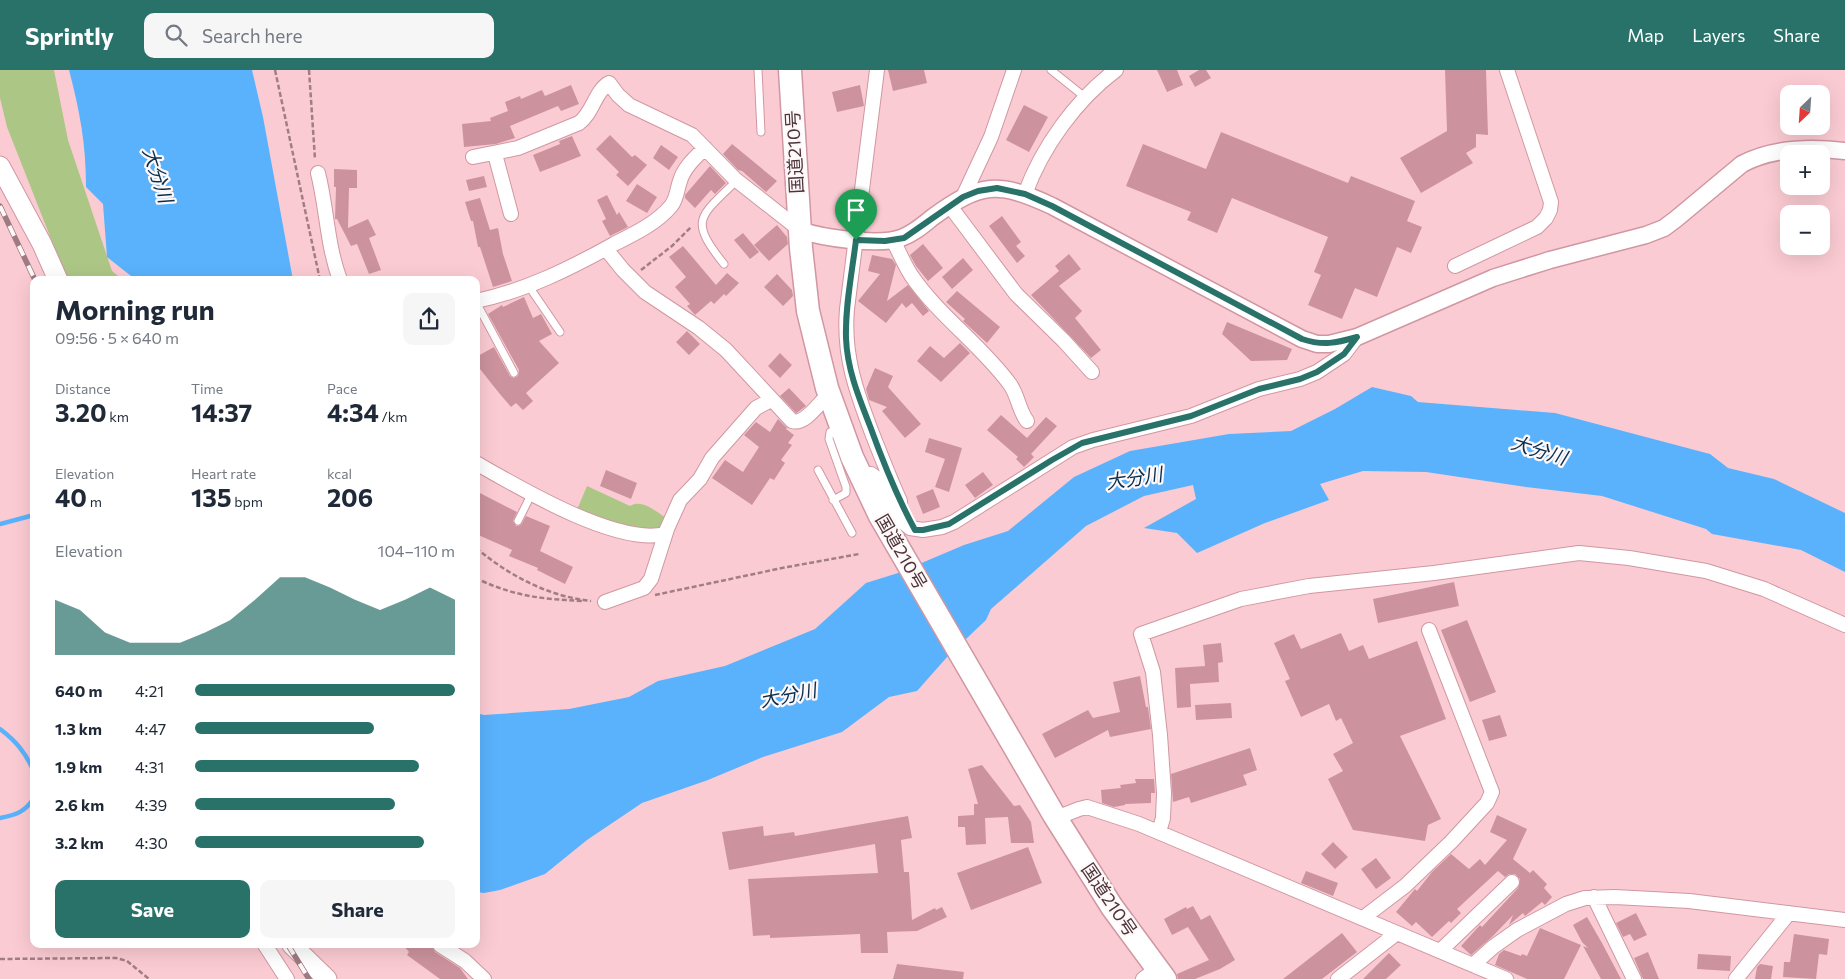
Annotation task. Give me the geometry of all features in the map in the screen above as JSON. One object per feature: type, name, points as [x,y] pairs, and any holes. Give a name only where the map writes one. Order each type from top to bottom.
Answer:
[{"type":"highway","name":"国道210号","points":[[790,70],[800,230],[808,311],[830,395],[860,476],[873,503],[1017,752],[1155,976]]},
{"type":"main road","points":[[0,166],[42,244],[56,276]]},
{"type":"main road","points":[[295,948],[326,979]]},
{"type":"street","points":[[877,70],[846,323],[848,359],[854,382],[883,462],[902,506],[915,530]]},
{"type":"street","points":[[957,201],[992,137],[1014,70]]},
{"type":"street","points":[[1025,194],[1058,128],[1116,70]]},
{"type":"street","points":[[1455,266],[1536,227],[1546,218],[1550,210],[1549,193],[1540,172],[1507,70]]},
{"type":"street","points":[[473,156],[495,154],[531,144],[579,123],[585,118],[603,88],[609,82],[618,95],[630,105],[687,132],[736,180],[800,230],[822,236],[856,240],[893,240],[904,238],[957,201],[978,191],[997,188],[1025,194],[1052,206],[1302,339],[1317,344],[1329,344],[1357,337],[1493,278],[1550,260],[1646,235],[1664,228],[1742,164],[1754,157],[1766,153],[1804,150],[1827,149],[1845,151]]},
{"type":"street","points":[[480,300],[550,276],[606,249],[647,226],[671,206],[685,169],[705,148]]},
{"type":"street","points":[[495,154],[511,214]]},
{"type":"street","points":[[318,173],[324,197],[329,244],[339,276]]},
{"type":"street","points":[[957,201],[1016,294],[1064,341],[1092,372]]},
{"type":"street","points":[[893,240],[913,277],[939,308],[1009,383],[1022,415],[1027,421]]},
{"type":"street","points":[[606,249],[630,278],[654,299],[699,328],[715,341],[789,419],[796,423],[802,421],[830,395]]},
{"type":"street","points":[[860,476],[871,474],[878,479],[906,526],[915,530],[923,530],[949,524],[1082,443],[1191,416],[1259,389],[1300,379],[1317,372],[1344,354],[1357,337]]},
{"type":"street","points":[[605,602],[647,586],[677,505],[700,480],[712,458],[756,408],[771,400]]},
{"type":"street","points":[[480,465],[531,495],[574,514],[616,529],[654,536],[665,534]]},
{"type":"street","points":[[1159,832],[1163,818],[1164,793],[1160,734],[1153,672],[1141,634],[1241,599],[1309,586],[1434,573],[1579,554],[1628,558],[1706,571],[1764,589],[1845,625]]},
{"type":"street","points":[[1363,918],[1405,886],[1451,842],[1487,803],[1492,792],[1429,630]]},
{"type":"street","points":[[1056,818],[1079,809],[1087,808],[1159,832],[1506,979]]},
{"type":"street","points":[[1440,951],[1512,882]]},
{"type":"street","points":[[1473,965],[1499,942],[1536,919],[1566,904],[1594,897],[1690,901],[1845,920]]},
{"type":"street","points":[[1594,897],[1634,979]]},
{"type":"street","points":[[1736,979],[1789,914]]},
{"type":"street","points":[[1338,979],[1397,932]]},
{"type":"street","points":[[266,948],[287,979]]},
{"type":"street","points":[[444,948],[464,961],[484,979]]},
{"type":"lane","points":[[752,70],[758,74],[762,132]]},
{"type":"lane","points":[[1051,70],[1086,98]]},
{"type":"lane","points":[[724,264],[708,243],[701,224],[703,215],[736,180]]},
{"type":"lane","points":[[528,285],[560,332]]},
{"type":"lane","points":[[480,309],[514,373]]},
{"type":"lane","points":[[833,500],[846,493],[846,487],[828,439],[830,432],[841,428]]},
{"type":"lane","points":[[818,470],[852,533]]},
{"type":"lane","points":[[518,521],[531,495]]},
{"type":"path","points":[[275,70],[319,276]]},
{"type":"path","points":[[309,70],[314,147],[318,173]]},
{"type":"path","points":[[630,278],[679,240],[703,215]]},
{"type":"path","points":[[482,581],[505,591],[536,598],[605,602]]},
{"type":"path","points":[[0,959],[116,958],[127,961],[149,979]]},
{"type":"green space","points":[[0,70],[54,70],[68,140],[112,271],[118,276],[63,276],[53,244],[7,127],[0,98]]},
{"type":"green space","points":[[587,486],[630,506],[639,504],[653,509],[665,517],[659,531],[624,528],[576,512]]},
{"type":"water","name":"大分川","points":[[69,70],[252,70],[263,117],[292,276],[131,276],[107,257],[103,204],[86,187],[82,128]]},
{"type":"water","name":"大分川","points":[[1372,387],[1411,396],[1418,402],[1555,413],[1710,454],[1728,468],[1774,479],[1845,513],[1845,572],[1801,550],[1712,534],[1706,529],[1602,496],[1426,472],[1363,471],[1320,484],[1329,500],[1265,523],[1197,553],[1177,533],[1144,528],[1196,499],[1193,485],[1144,496],[1086,526],[991,609],[986,620],[948,656],[917,691],[889,697],[842,732],[763,757],[708,780],[642,803],[587,840],[545,874],[500,890],[480,892],[480,714],[569,709],[629,697],[658,681],[725,666],[815,629],[866,583],[898,573],[964,545],[1008,531],[1074,477],[1130,451],[1229,434],[1291,431],[1335,409]]},
{"type":"building","points":[[888,70],[924,70],[927,83],[893,91]]},
{"type":"building","points":[[1157,70],[1177,70],[1183,85],[1167,92]]},
{"type":"building","points":[[1199,70],[1206,70],[1211,78],[1195,87],[1189,76]]},
{"type":"building","points":[[1445,70],[1486,70],[1488,135],[1476,134],[1476,147],[1466,153],[1473,163],[1421,193],[1400,158],[1447,131]]},
{"type":"building","points":[[571,85],[579,104],[561,111],[558,106],[510,126],[515,138],[496,144],[464,147],[462,124],[491,121],[490,118],[508,111],[505,102],[520,96],[521,99],[542,90],[545,96]]},
{"type":"building","points":[[860,85],[864,106],[837,112],[832,92]]},
{"type":"building","points":[[1024,105],[1048,117],[1029,152],[1006,140]]},
{"type":"building","points":[[1221,132],[1348,183],[1351,176],[1415,201],[1407,221],[1422,227],[1411,253],[1397,247],[1377,297],[1355,288],[1342,319],[1308,305],[1321,275],[1314,272],[1328,237],[1232,198],[1217,233],[1187,220],[1191,212],[1126,186],[1143,144],[1206,169]]},
{"type":"building","points":[[610,135],[632,157],[635,155],[647,165],[628,186],[616,175],[619,172],[596,149]]},
{"type":"building","points":[[572,136],[581,156],[540,172],[533,155],[560,144],[559,141]]},
{"type":"building","points":[[732,144],[777,181],[766,192],[742,171],[738,170],[723,154]]},
{"type":"building","points":[[661,145],[678,157],[669,170],[653,158]]},
{"type":"building","points":[[710,166],[726,183],[715,194],[711,190],[695,208],[685,198],[685,195]]},
{"type":"building","points":[[334,169],[357,170],[357,188],[349,188],[348,228],[368,219],[376,235],[369,238],[381,270],[369,274],[357,244],[351,246],[337,219],[335,219],[336,187],[334,187]]},
{"type":"building","points":[[484,176],[487,187],[469,191],[466,180]]},
{"type":"building","points":[[637,184],[657,197],[647,213],[626,201]]},
{"type":"building","points":[[607,195],[617,215],[619,212],[628,227],[610,236],[602,221],[606,219],[597,200]]},
{"type":"building","points":[[480,198],[490,230],[498,228],[503,254],[512,281],[493,287],[480,247],[478,247],[473,221],[471,221],[465,202]]},
{"type":"building","points":[[1002,216],[1021,242],[1016,246],[1025,256],[1017,263],[989,226]]},
{"type":"building","points":[[777,225],[787,237],[788,244],[769,261],[754,245]]},
{"type":"building","points":[[743,233],[759,252],[750,259],[734,240]]},
{"type":"building","points":[[923,244],[943,268],[928,281],[910,255]]},
{"type":"building","points":[[683,246],[716,285],[727,273],[739,283],[726,296],[724,294],[714,304],[711,301],[695,315],[687,306],[690,304],[675,287],[686,277],[669,257]]},
{"type":"building","points":[[1069,254],[1081,269],[1059,286],[1082,311],[1075,318],[1101,350],[1091,358],[1031,295],[1059,271],[1055,266]]},
{"type":"building","points":[[872,255],[892,259],[896,265],[887,301],[908,285],[929,311],[923,316],[912,303],[906,308],[902,303],[886,323],[858,301],[880,274],[868,271]]},
{"type":"building","points":[[963,258],[973,270],[952,289],[942,277]]},
{"type":"building","points":[[777,274],[792,290],[793,296],[783,306],[764,287]]},
{"type":"building","points":[[957,291],[1000,327],[987,343],[946,302]]},
{"type":"building","points":[[524,297],[533,318],[541,314],[552,334],[539,341],[559,363],[526,393],[533,401],[523,410],[516,403],[511,407],[480,369],[480,355],[494,347],[510,376],[514,378],[518,376],[519,370],[488,314],[502,305],[503,307]]},
{"type":"building","points":[[1227,322],[1292,349],[1287,360],[1251,361],[1222,334]]},
{"type":"building","points":[[687,331],[700,344],[689,355],[676,342]]},
{"type":"building","points":[[960,343],[970,353],[941,382],[917,361],[930,346],[944,358]]},
{"type":"building","points":[[780,353],[792,365],[780,378],[768,366]]},
{"type":"building","points":[[875,368],[893,376],[888,387],[921,424],[905,438],[882,411],[887,407],[869,400],[866,389]]},
{"type":"building","points":[[789,388],[806,406],[796,413],[780,396]]},
{"type":"building","points":[[1001,415],[1027,438],[1046,417],[1057,426],[1031,454],[1034,457],[1024,467],[1016,459],[1018,457],[987,430]]},
{"type":"building","points":[[778,419],[794,435],[788,443],[792,445],[781,460],[785,463],[774,480],[770,478],[752,505],[712,478],[725,460],[743,472],[759,447],[744,435],[756,422],[770,432]]},
{"type":"building","points":[[929,438],[962,448],[949,492],[935,487],[945,459],[925,452]]},
{"type":"building","points":[[606,470],[637,483],[631,499],[600,486]]},
{"type":"building","points":[[983,472],[993,485],[975,498],[965,485]]},
{"type":"building","points":[[933,489],[940,507],[923,514],[916,496]]},
{"type":"building","points":[[480,493],[517,512],[513,521],[516,526],[521,525],[526,516],[550,526],[540,551],[573,567],[565,584],[537,570],[538,568],[509,556],[512,550],[480,536]]},
{"type":"building","points":[[1454,582],[1459,606],[1378,623],[1373,599]]},
{"type":"building","points":[[1467,620],[1496,692],[1470,702],[1441,630]]},
{"type":"building","points":[[1341,633],[1349,651],[1363,645],[1369,659],[1417,641],[1446,719],[1400,736],[1441,819],[1428,825],[1425,841],[1353,830],[1328,779],[1343,771],[1333,754],[1353,743],[1341,718],[1336,721],[1329,704],[1301,717],[1285,681],[1290,679],[1274,643],[1294,634],[1301,649]]},
{"type":"building","points":[[1221,643],[1223,662],[1218,663],[1219,682],[1190,684],[1191,707],[1177,708],[1175,668],[1205,666],[1203,645]]},
{"type":"building","points":[[1140,676],[1146,707],[1148,707],[1151,729],[1110,737],[1108,730],[1055,758],[1042,734],[1088,710],[1093,718],[1120,712],[1113,682]]},
{"type":"building","points":[[1231,703],[1232,718],[1196,720],[1195,705]]},
{"type":"building","points":[[1500,715],[1507,736],[1489,741],[1482,720]]},
{"type":"building","points":[[1250,748],[1257,770],[1243,775],[1247,785],[1191,803],[1189,797],[1173,802],[1171,774]]},
{"type":"building","points":[[982,765],[1014,806],[1020,805],[1031,822],[1034,843],[1011,843],[1008,817],[985,818],[986,844],[966,845],[965,827],[958,827],[958,816],[974,815],[974,804],[978,804],[968,769]]},
{"type":"building","points":[[1135,779],[1154,779],[1155,793],[1151,793],[1151,803],[1125,804],[1114,807],[1102,803],[1101,790],[1121,788],[1120,785],[1136,783]]},
{"type":"building","points":[[1497,815],[1527,829],[1513,859],[1530,873],[1533,870],[1547,884],[1544,888],[1552,897],[1545,905],[1542,902],[1525,916],[1523,913],[1509,925],[1513,915],[1471,955],[1461,946],[1480,925],[1482,927],[1518,888],[1520,879],[1515,874],[1509,874],[1505,877],[1498,871],[1457,909],[1461,913],[1451,923],[1449,921],[1432,937],[1416,922],[1412,926],[1396,912],[1415,889],[1417,891],[1432,872],[1451,854],[1469,869],[1480,859],[1485,865],[1507,840],[1490,832]]},
{"type":"building","points":[[908,816],[912,838],[901,840],[904,872],[909,872],[912,920],[935,908],[936,910],[942,907],[947,917],[917,931],[887,932],[888,953],[861,953],[860,934],[770,938],[770,935],[753,936],[748,879],[878,873],[875,844],[729,870],[722,832],[763,826],[764,836],[794,832],[795,836]]},
{"type":"building","points":[[1333,842],[1348,857],[1335,869],[1321,854]]},
{"type":"building","points":[[1028,847],[1042,883],[971,910],[957,873]]},
{"type":"building","points":[[1376,858],[1391,878],[1376,889],[1361,869]]},
{"type":"building","points":[[1306,871],[1338,883],[1333,896],[1301,883]]},
{"type":"building","points":[[1193,906],[1201,920],[1210,915],[1235,960],[1220,969],[1195,979],[1178,979],[1177,974],[1209,960],[1188,927],[1172,935],[1164,919],[1186,907],[1187,909]]},
{"type":"building","points":[[1636,913],[1647,935],[1634,941],[1630,934],[1623,937],[1616,923]]},
{"type":"building","points":[[1587,917],[1621,979],[1601,979],[1583,946],[1588,948],[1582,942],[1573,925]]},
{"type":"building","points":[[1540,928],[1581,945],[1564,979],[1527,979],[1495,965],[1499,954],[1504,950],[1521,956],[1522,954],[1527,956]]},
{"type":"building","points":[[1342,933],[1357,952],[1322,979],[1283,979]]},
{"type":"building","points":[[1794,934],[1829,939],[1827,955],[1819,954],[1816,979],[1783,977],[1784,962],[1790,962]]},
{"type":"building","points":[[406,948],[433,948],[435,952],[460,968],[468,979],[440,979],[407,955],[409,952]]},
{"type":"building","points":[[1648,952],[1659,979],[1643,979],[1634,958]]},
{"type":"building","points":[[1389,953],[1401,965],[1386,979],[1363,979]]},
{"type":"building","points":[[1698,954],[1731,956],[1730,971],[1697,969]]},
{"type":"building","points":[[897,964],[964,972],[963,979],[893,979]]},
{"type":"building","points":[[1760,964],[1773,966],[1771,979],[1755,979],[1757,967]]},
{"type":"waterway","points":[[0,524],[30,516]]},
{"type":"waterway","points":[[0,729],[20,748],[30,763]]},
{"type":"waterway","points":[[0,818],[20,812],[30,803]]},
{"type":"railway","points":[[0,206],[33,276]]},
{"type":"railway","points":[[290,948],[309,979]]},
{"type":"route","points":[[985,189],[1011,190],[1031,196],[1052,206],[1302,339],[1317,344],[1329,344],[1357,337],[1344,354],[1317,372],[1300,379],[1259,389],[1191,416],[1082,443],[949,524],[942,527],[915,530],[883,462],[854,382],[848,359],[846,323],[856,240],[885,241],[904,238],[963,197],[985,189]]}]
